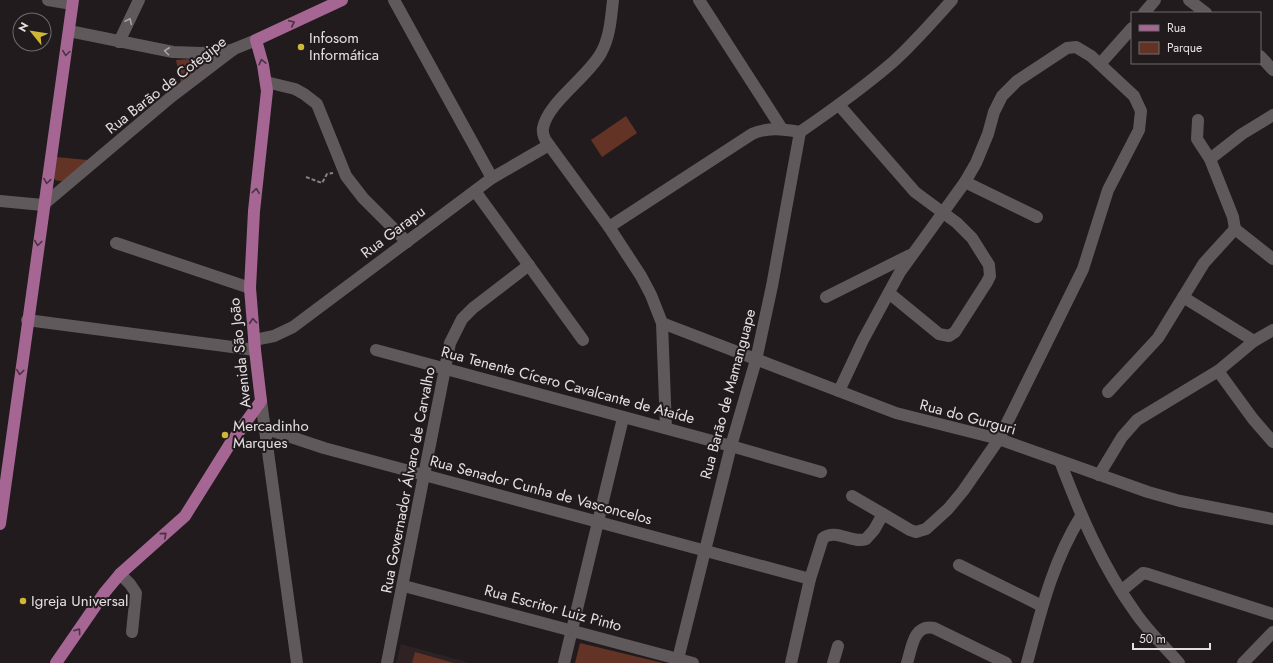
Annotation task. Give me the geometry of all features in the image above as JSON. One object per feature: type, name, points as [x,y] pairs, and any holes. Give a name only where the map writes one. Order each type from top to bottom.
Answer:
[{"type":"main road","name":"Rua Barão de Cotegipe","points":[[256,40],[329,3],[342,0]]},
{"type":"main road","points":[[0,524],[72,2]]},
{"type":"main road","name":"Avenida São João","points":[[256,40],[266,82],[267,106],[254,211],[250,288],[254,345],[261,401]]},
{"type":"main road","points":[[56,663],[105,592],[120,574],[185,516],[230,444],[261,401]]},
{"type":"street","points":[[48,0],[72,2]]},
{"type":"street","points":[[119,42],[139,0]]},
{"type":"street","points":[[394,0],[492,178]]},
{"type":"street","points":[[613,0],[608,35],[602,52],[595,64],[561,100],[544,124],[543,134],[549,145],[609,227],[641,276],[662,323],[666,428]]},
{"type":"street","points":[[699,0],[782,129]]},
{"type":"street","points":[[609,227],[743,139],[761,130],[782,129],[800,132],[840,105],[894,61],[952,0]]},
{"type":"street","points":[[1145,12],[1155,0]]},
{"type":"street","points":[[1189,0],[1205,12]]},
{"type":"street","points":[[1100,64],[1131,29]]},
{"type":"street","points":[[69,31],[119,42],[180,52],[234,50]]},
{"type":"street","name":"Rua Barão de Cotegipe","points":[[43,205],[171,97],[234,50],[256,40]]},
{"type":"street","points":[[839,391],[863,340],[911,255],[965,182],[982,149],[994,112],[1002,96],[1017,81],[1072,47],[1081,49],[1100,64],[1134,96],[1139,104],[1141,112],[1139,130],[1108,190],[1083,269],[999,440],[963,491],[948,509],[926,530],[916,532],[910,530],[852,496]]},
{"type":"street","points":[[1261,57],[1273,70]]},
{"type":"street","points":[[266,82],[295,89],[317,104],[344,171],[363,198],[407,242]]},
{"type":"street","points":[[840,105],[915,192],[957,223],[972,238],[989,265],[990,270],[987,282],[955,332],[949,336],[940,334],[889,294]]},
{"type":"street","points":[[1210,159],[1242,134],[1273,115]]},
{"type":"street","points":[[1198,120],[1197,140],[1210,159],[1233,217],[1235,229],[1273,259]]},
{"type":"street","name":"Rua Barão de Mamanguape","points":[[678,661],[704,550],[731,446],[756,360],[772,286],[800,132]]},
{"type":"street","name":"Rua Garapu","points":[[27,320],[254,345],[293,327],[492,178],[549,145]]},
{"type":"street","points":[[965,182],[1038,217]]},
{"type":"street","points":[[475,191],[583,340]]},
{"type":"street","points":[[0,201],[43,205]]},
{"type":"street","points":[[1108,392],[1154,344],[1204,263],[1235,229]]},
{"type":"street","points":[[116,243],[250,288]]},
{"type":"street","points":[[826,297],[911,255]]},
{"type":"street","name":"Rua Governador Álvaro de Carvalho","points":[[387,663],[404,586],[450,343],[462,319],[473,308],[529,265]]},
{"type":"street","points":[[1183,297],[1254,341]]},
{"type":"street","name":"Rua do Gurguri","points":[[662,323],[908,417],[999,440],[1099,475],[1180,501],[1273,519]]},
{"type":"street","points":[[1099,475],[1122,437],[1137,420],[1218,371],[1254,341],[1273,330]]},
{"type":"street","name":"Rua Tenente Cícero Cavalcante de Ataíde","points":[[376,350],[446,368],[623,418],[666,428],[821,472]]},
{"type":"street","points":[[1218,371],[1253,419],[1273,442]]},
{"type":"street","name":"Avenida São João","points":[[261,401],[297,663]]},
{"type":"street","points":[[564,663],[623,418]]},
{"type":"street","name":"Rua Senador Cunha de Vasconcelos","points":[[264,428],[324,448],[810,579]]},
{"type":"street","points":[[1060,461],[1081,516],[1121,591],[1136,613],[1179,663]]},
{"type":"street","points":[[791,663],[810,579],[823,538],[833,534],[856,540],[866,539],[874,530],[883,514]]},
{"type":"street","points":[[1028,663],[1042,606],[1061,552],[1081,516]]},
{"type":"street","points":[[959,565],[1042,606]]},
{"type":"street","points":[[120,574],[130,584],[136,593],[132,632]]},
{"type":"street","points":[[1121,591],[1143,574],[1148,574],[1273,614]]},
{"type":"street","name":"Rua Escritor Luiz Pinto","points":[[404,586],[572,630],[678,661],[693,663]]},
{"type":"street","points":[[907,663],[916,635],[922,627],[927,627],[934,628],[1006,663]]},
{"type":"street","points":[[1248,662],[1273,632]]},
{"type":"street","points":[[833,663],[838,646]]},
{"type":"path","points":[[306,177],[322,183],[327,174],[344,171]]},
{"type":"shaded area","points":[[401,644],[470,663],[396,663]]},
{"type":"green space","points":[[218,57],[181,83],[176,60]]},
{"type":"green space","points":[[626,116],[637,133],[602,157],[591,140]]},
{"type":"green space","points":[[56,157],[88,160],[70,179],[60,181],[55,180],[53,176]]},
{"type":"green space","points":[[580,643],[663,663],[575,663]]},
{"type":"green space","points":[[415,652],[454,663],[412,663]]},
{"type":"place","name":"Infosom Informática","points":[[301,47]]},
{"type":"place","name":"Mercadinho Marques","points":[[225,435]]},
{"type":"place","name":"Igreja Universal","points":[[23,601]]}]
